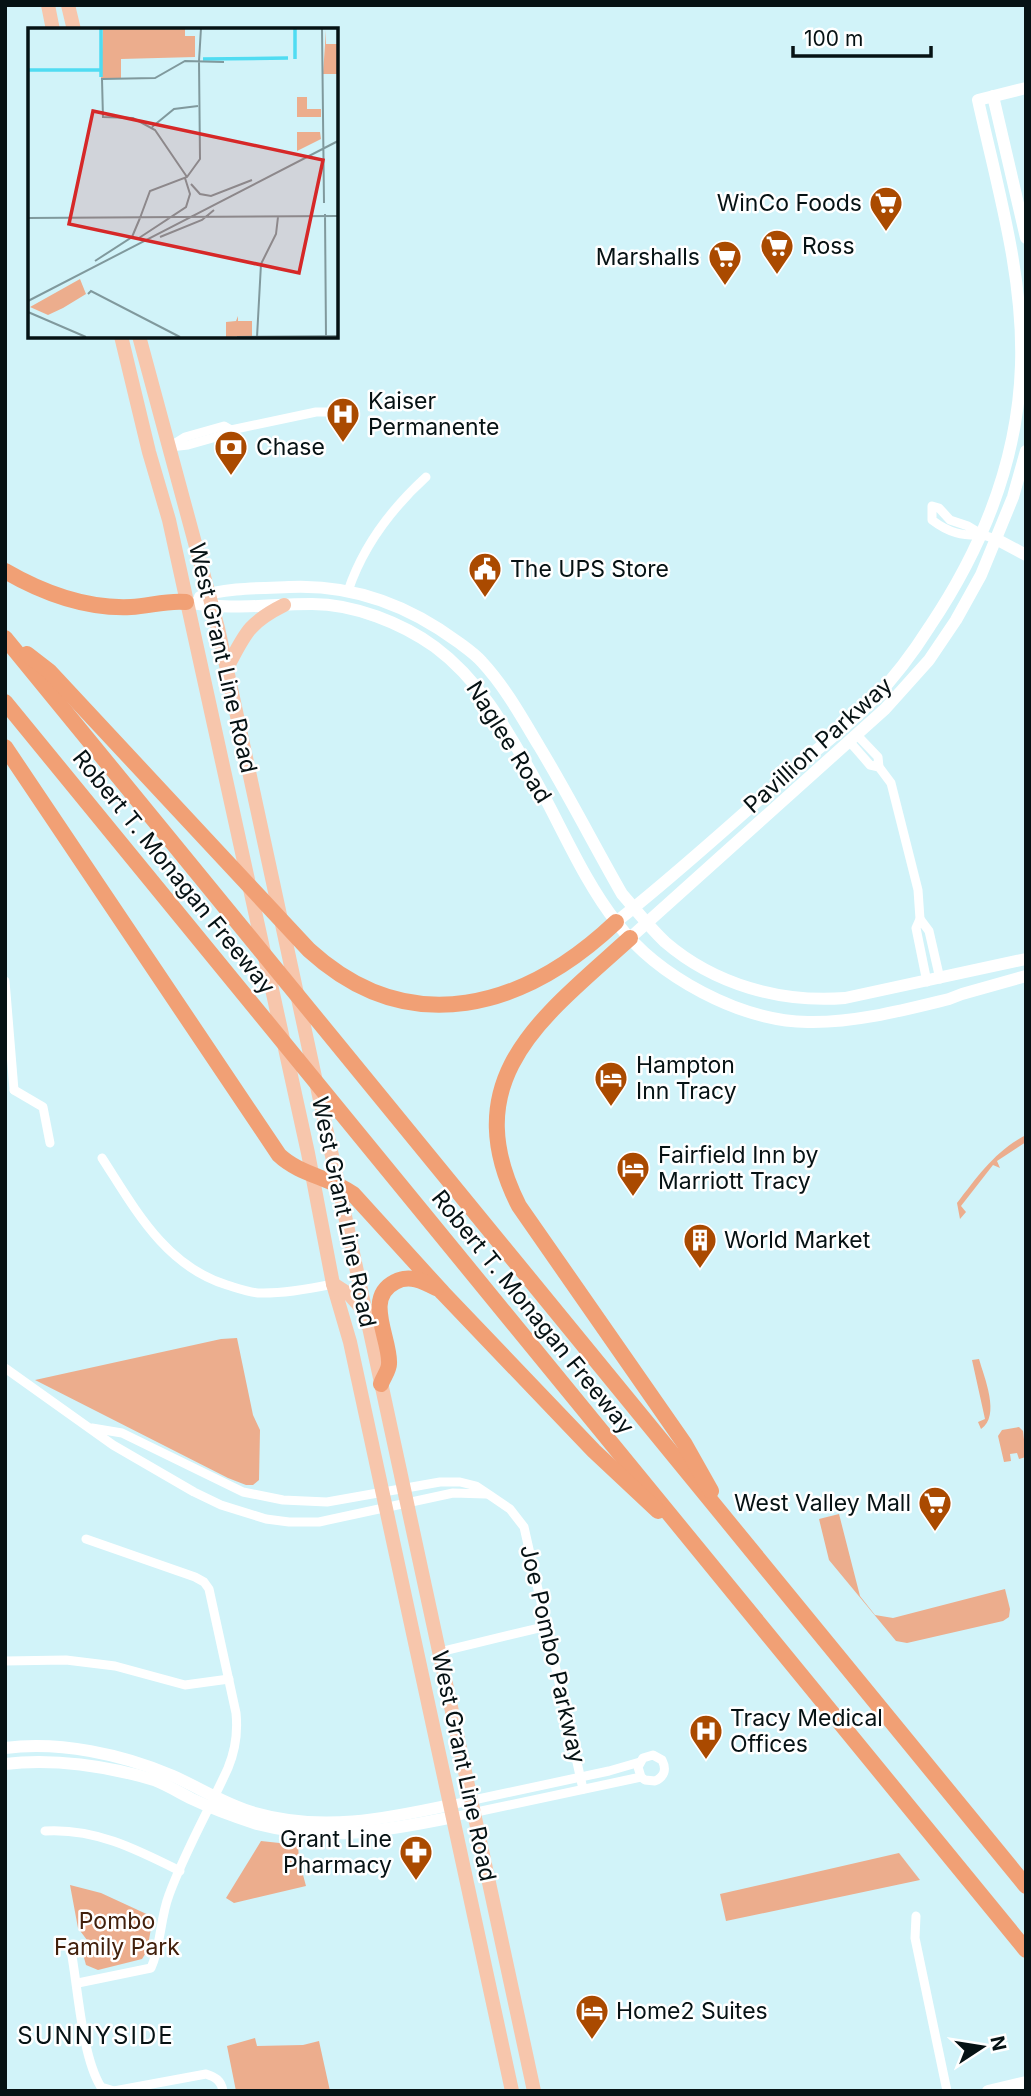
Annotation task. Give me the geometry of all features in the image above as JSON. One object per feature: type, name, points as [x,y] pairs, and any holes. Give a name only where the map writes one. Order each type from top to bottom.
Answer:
[{"type":"highway","points":[[5,571],[51,593],[98,605],[130,607],[171,601],[186,602]]},
{"type":"highway","points":[[5,638],[49,671],[316,957],[341,975],[386,996],[438,1005],[472,1003],[500,996],[538,979],[616,922]]},
{"type":"highway","name":"Robert T. Monagan Freeway","points":[[5,638],[1026,1886]]},
{"type":"highway","name":"Robert T. Monagan Freeway","points":[[5,702],[1026,1950]]},
{"type":"highway","points":[[5,747],[272,1146],[295,1168],[338,1183],[362,1202],[443,1293],[637,1494],[683,1533]]},
{"type":"highway","points":[[630,938],[551,1010],[520,1048],[510,1066],[498,1102],[498,1150],[506,1180],[519,1206],[684,1443],[704,1477],[720,1513]]},
{"type":"highway","points":[[381,1384],[389,1364],[380,1322],[383,1292],[398,1279],[411,1278],[425,1282],[443,1293]]},
{"type":"main road","points":[[48,5],[53,28]]},
{"type":"main road","points":[[68,5],[74,28]]},
{"type":"main road","name":"Pavillion Parkway","points":[[616,922],[887,686],[912,654],[956,587],[983,535],[1007,458],[1016,415],[1021,365],[1013,263],[978,100],[1026,88]]},
{"type":"main road","points":[[993,96],[1026,238]]},
{"type":"main road","name":"West Grant Line Road","points":[[121,338],[149,452],[169,520],[333,1284],[350,1342],[512,2091]]},
{"type":"main road","name":"West Grant Line Road","points":[[140,338],[227,668],[534,2091]]},
{"type":"main road","name":"Pavillion Parkway","points":[[630,938],[885,709],[929,660],[956,620],[981,575],[1013,497],[1026,451]]},
{"type":"main road","points":[[996,539],[1026,555]]},
{"type":"main road","name":"Naglee Road","points":[[186,602],[308,586],[373,597],[405,609],[439,628],[481,660],[509,695],[622,894],[665,942],[686,957],[740,985],[792,998],[845,998],[1026,959]]},
{"type":"main road","name":"Naglee Road","points":[[211,600],[256,607],[315,604],[343,607],[393,623],[435,647],[466,673],[501,721],[616,922],[666,971],[704,993],[770,1016],[806,1022],[833,1022],[930,1004],[1026,976]]},
{"type":"main road","points":[[227,668],[245,632],[284,605]]},
{"type":"main road","points":[[333,1284],[349,1295],[366,1313]]},
{"type":"main road","points":[[5,1748],[41,1746],[125,1760],[171,1775],[212,1802]]},
{"type":"main road","points":[[5,1764],[75,1764],[111,1771],[155,1781],[212,1802],[293,1821],[324,1824],[452,1811]]},
{"type":"main road","points":[[988,2091],[1026,2082]]},
{"type":"street","points":[[169,447],[185,437],[224,426],[231,430],[316,412],[342,412]]},
{"type":"street","points":[[348,591],[357,565],[376,533],[410,491],[426,477]]},
{"type":"street","points":[[983,535],[964,536],[946,531],[932,520],[932,506],[939,508],[950,520],[996,539]]},
{"type":"street","points":[[853,738],[870,765],[879,767],[891,783],[918,890],[920,919],[916,928],[927,982]]},
{"type":"street","points":[[920,919],[929,930],[940,979]]},
{"type":"street","points":[[5,981],[10,1092],[43,1107],[50,1143]]},
{"type":"street","points":[[102,1158],[153,1234],[177,1259],[201,1274],[221,1283],[259,1293],[333,1284]]},
{"type":"street","name":"Joe Pombo Parkway","points":[[5,1368],[92,1428],[113,1446],[221,1505],[266,1519],[319,1522],[386,1507],[406,1495]]},
{"type":"street","name":"Joe Pombo Parkway","points":[[92,1428],[122,1433],[243,1492],[283,1500],[327,1502],[382,1491],[406,1495],[488,1494],[510,1509],[524,1527],[583,1789]]},
{"type":"street","points":[[78,1983],[130,1970],[151,1968],[169,1893],[235,1751],[236,1713],[214,1609],[209,1589],[204,1582],[86,1539]]},
{"type":"street","points":[[439,1651],[547,1626]]},
{"type":"street","points":[[5,1661],[65,1660],[90,1663],[185,1685],[229,1679]]},
{"type":"street","points":[[473,1807],[640,1762],[648,1756],[662,1760],[665,1770],[660,1779],[645,1780],[639,1772],[640,1762]]},
{"type":"street","points":[[452,1811],[641,1777]]},
{"type":"street","points":[[45,1831],[82,1832],[103,1837],[180,1871]]},
{"type":"street","points":[[916,1916],[915,1938],[947,2091]]},
{"type":"street","points":[[70,1945],[78,1983],[80,2013],[95,2077],[101,2087],[114,2091],[206,2074],[216,2077],[223,2091]]},
{"type":"green space","points":[[1026,1135],[1026,1142],[997,1161],[1000,1168],[993,1165],[961,1206],[966,1212],[960,1219],[957,1203],[972,1183],[996,1156]]},
{"type":"green space","points":[[237,1338],[253,1415],[260,1430],[259,1480],[253,1485],[228,1478],[35,1380],[221,1339]]},
{"type":"green space","points":[[979,1359],[990,1406],[987,1423],[981,1429],[978,1422],[985,1419],[972,1360]]},
{"type":"green space","points":[[1019,1427],[1023,1431],[1026,1457],[1019,1459],[1017,1453],[1010,1454],[1011,1461],[1004,1462],[998,1436],[1002,1430]]},
{"type":"green space","points":[[839,1514],[860,1596],[875,1615],[893,1618],[1005,1589],[1010,1609],[1009,1617],[1003,1621],[907,1643],[896,1641],[829,1560],[819,1519]]},
{"type":"green space","points":[[261,1841],[298,1845],[306,1886],[234,1903],[226,1898]]},
{"type":"green space","points":[[899,1853],[920,1880],[726,1921],[720,1894]]},
{"type":"green space","name":"Pombo Family Park","points":[[70,1885],[101,1893],[153,1917],[147,1951],[142,1959],[98,1970],[86,1965],[83,1954],[87,1940],[78,1928]]},
{"type":"green space","points":[[255,2038],[257,2046],[303,2045],[319,2041],[330,2091],[236,2091],[227,2046]]},
{"type":"place","name":"WinCo Foods","points":[[886,233]]},
{"type":"place","name":"Ross","points":[[777,276]]},
{"type":"place","name":"Marshalls","points":[[725,287]]},
{"type":"place","name":"Kaiser Permanente","points":[[343,444]]},
{"type":"place","name":"Chase","points":[[231,477]]},
{"type":"place","name":"The UPS Store","points":[[485,599]]},
{"type":"place","name":"Hampton Inn Tracy","points":[[611,1108]]},
{"type":"place","name":"Fairfield Inn by Marriott Tracy","points":[[633,1198]]},
{"type":"place","name":"World Market","points":[[700,1270]]},
{"type":"place","name":"West Valley Mall","points":[[935,1533]]},
{"type":"place","name":"Tracy Medical Offices","points":[[706,1761]]},
{"type":"place","name":"Grant Line Pharmacy","points":[[416,1882]]},
{"type":"place","name":"Home2 Suites","points":[[592,2041]]},
{"type":"district","name":"SUNNYSIDE","points":[[96,2036]]}]
